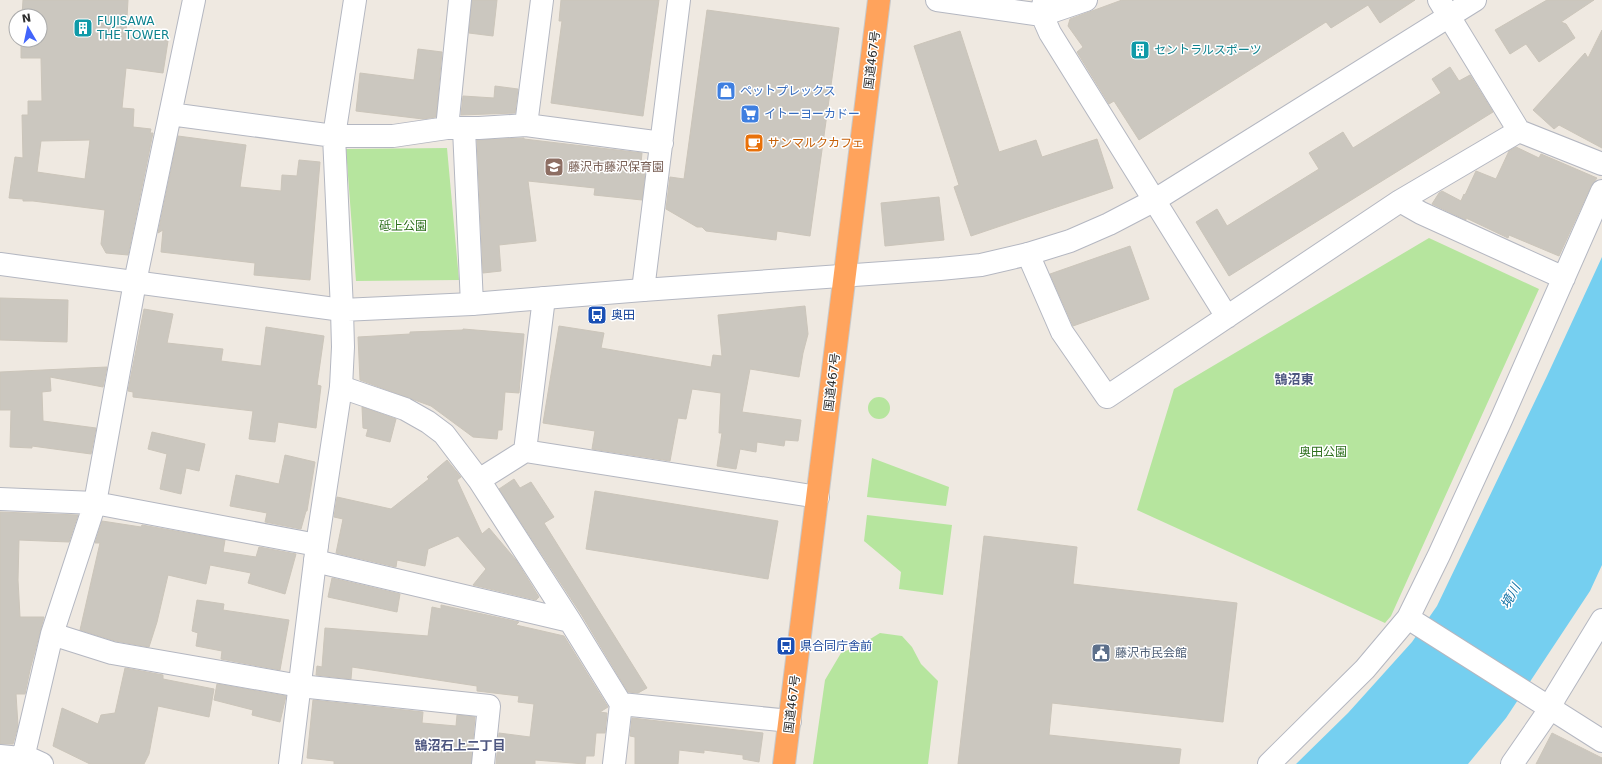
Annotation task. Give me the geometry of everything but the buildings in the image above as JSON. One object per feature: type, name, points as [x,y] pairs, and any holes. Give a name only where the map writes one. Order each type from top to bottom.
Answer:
[{"type":"highway","name":"国道467号","points":[[784,764],[879,0]]},
{"type":"street","points":[[0,756],[33,761],[52,634],[95,503],[135,282],[194,0]]},
{"type":"street","points":[[290,764],[316,553],[341,388],[343,348],[342,310],[334,136],[355,0]]},
{"type":"street","points":[[460,0],[455,128],[472,304]]},
{"type":"street","points":[[526,125],[542,0]]},
{"type":"street","points":[[643,290],[679,0]]},
{"type":"street","points":[[937,0],[1043,8],[1086,0]]},
{"type":"street","points":[[0,264],[342,310],[472,304],[643,290],[940,270],[980,265],[1028,254],[1070,241],[1109,224],[1155,200],[1445,8],[1475,0]]},
{"type":"street","points":[[1043,8],[1050,33],[1228,317]]},
{"type":"street","points":[[1445,8],[1520,131],[1602,164]]},
{"type":"street","points":[[170,114],[334,136],[393,136],[455,128],[526,125],[662,143]]},
{"type":"street","points":[[1028,254],[1062,332],[1107,397],[1400,201],[1520,131]]},
{"type":"street","points":[[1269,764],[1365,669],[1408,618],[1439,556],[1602,191]]},
{"type":"street","points":[[1400,201],[1421,213],[1564,278]]},
{"type":"street","points":[[524,451],[544,298]]},
{"type":"street","points":[[341,388],[405,409],[428,422],[444,434],[479,480],[570,622],[620,704],[614,764]]},
{"type":"street","points":[[479,480],[524,451],[818,497]]},
{"type":"street","points":[[0,499],[95,503],[316,553],[570,622]]},
{"type":"street","points":[[1408,618],[1550,709],[1602,740]]},
{"type":"street","points":[[1512,764],[1550,709],[1555,697],[1602,620]]},
{"type":"street","points":[[52,634],[112,653],[300,686],[489,706],[483,764]]},
{"type":"street","points":[[620,704],[790,721]]},
{"type":"green space","name":"砥上公園","points":[[447,148],[459,280],[356,281],[346,149]]},
{"type":"green space","name":"奥田公園","points":[[1429,238],[1539,289],[1391,616],[1385,623],[1137,510],[1174,389]]},
{"type":"green space","points":[[879,397],[887,400],[890,408],[887,416],[879,419],[871,416],[868,408],[871,400]]},
{"type":"green space","points":[[872,458],[949,487],[946,506],[867,497]]},
{"type":"green space","points":[[867,515],[952,525],[943,595],[899,589],[901,572],[864,541]]},
{"type":"green space","points":[[880,633],[902,636],[912,647],[921,664],[938,681],[928,764],[813,764],[825,680],[841,653],[862,644]]},
{"type":"water","name":"境川","points":[[1602,257],[1602,565],[1590,591],[1506,718],[1468,764],[1296,764],[1348,713],[1412,642],[1437,606]]},
{"type":"place","name":"FUJISAWA THE TOWER","points":[[83,28]]},
{"type":"place","name":"セントラルスポーツ","points":[[1140,50]]},
{"type":"place","name":"ペットプレックス","points":[[726,91]]},
{"type":"place","name":"イトーヨーカドー","points":[[750,114]]},
{"type":"place","name":"サンマルクカフェ","points":[[754,143]]},
{"type":"place","name":"藤沢市藤沢保育園","points":[[554,167]]},
{"type":"place","name":"奥田","points":[[597,315]]},
{"type":"place","name":"県合同庁舎前","points":[[786,646]]},
{"type":"place","name":"藤沢市民会館","points":[[1101,653]]},
{"type":"district","name":"鵠沼東","points":[[1294,379]]},
{"type":"district","name":"鵠沼石上二丁目","points":[[460,745]]}]
